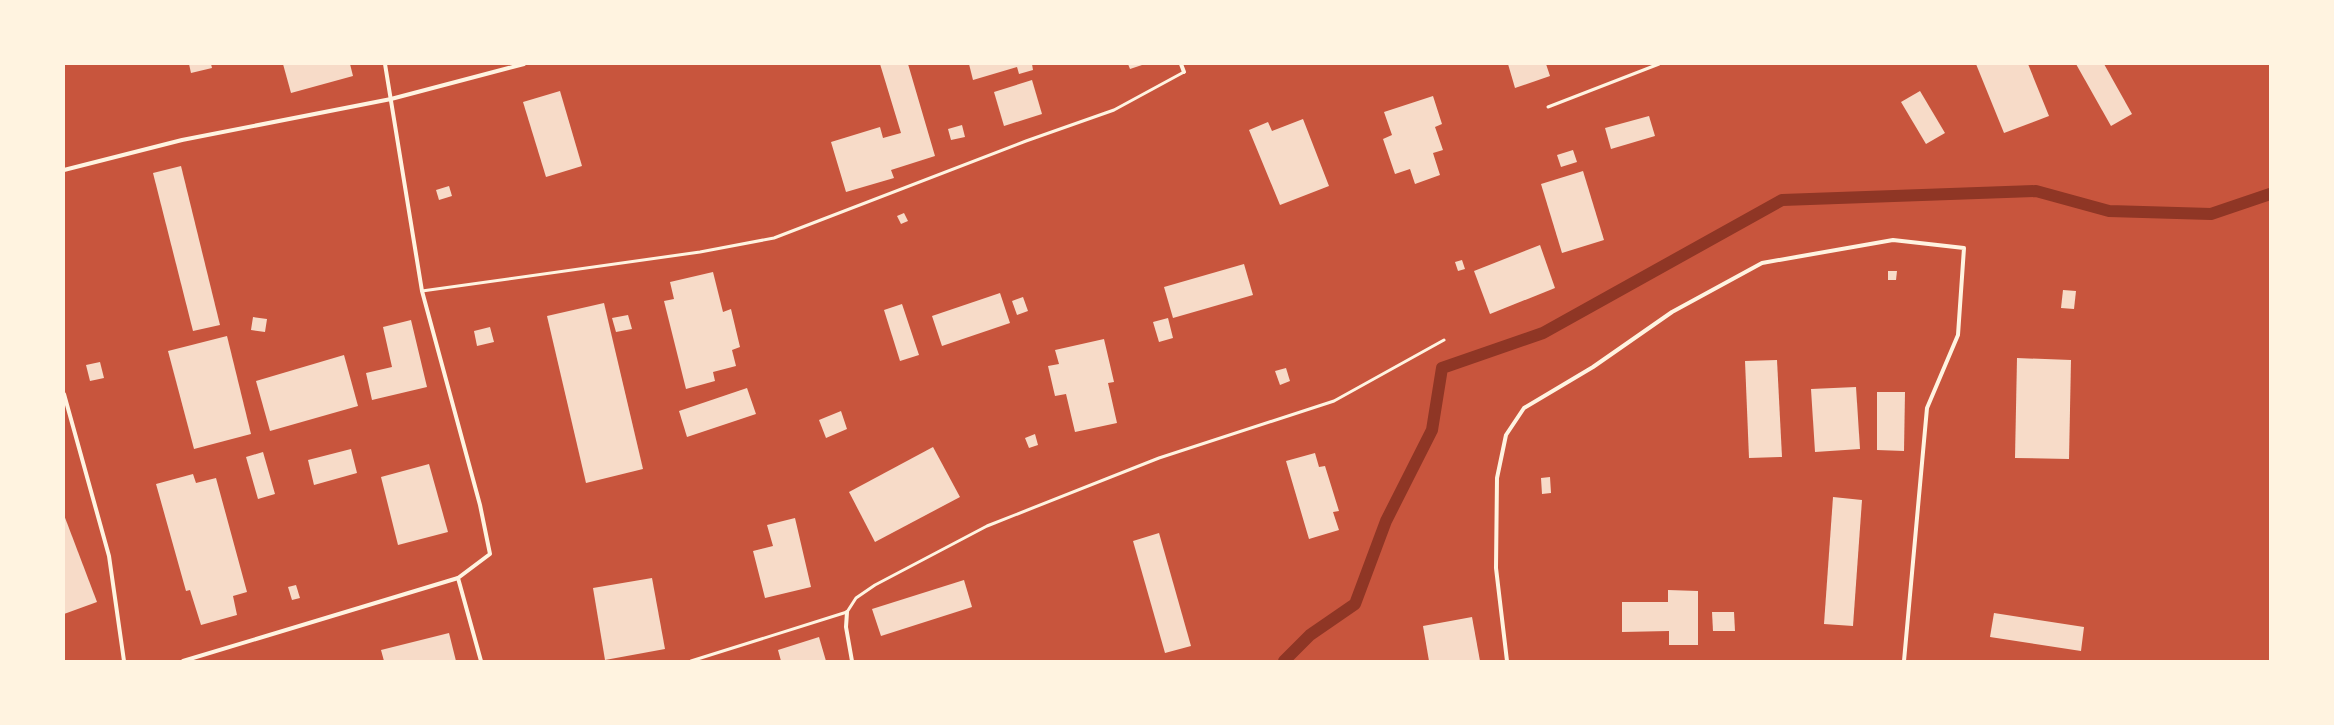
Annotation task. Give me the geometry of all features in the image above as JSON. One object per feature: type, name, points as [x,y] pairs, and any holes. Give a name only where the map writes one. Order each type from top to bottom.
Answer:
[{"type":"street","points":[[183,661],[458,578],[490,554],[480,505],[422,291],[385,64]]},
{"type":"street","points":[[64,170],[182,140],[390,99],[524,64]]},
{"type":"street","points":[[1181,64],[1184,72]]},
{"type":"street","points":[[1507,661],[1496,568],[1497,478],[1506,435],[1524,408],[1593,366],[1672,312],[1762,263],[1893,240],[1964,248],[1958,335],[1927,408],[1904,661]]},
{"type":"street","points":[[64,394],[109,556],[124,661]]},
{"type":"street","points":[[458,578],[481,661]]},
{"type":"street","points":[[847,612],[846,628],[852,661]]},
{"type":"lane","points":[[1548,107],[1660,64]]},
{"type":"lane","points":[[422,291],[700,252],[774,238],[1026,141],[1114,110],[1184,72]]},
{"type":"lane","points":[[691,661],[847,612],[856,598],[875,585],[988,526],[1159,458],[1334,401],[1444,340]]},
{"type":"building","points":[[189,64],[211,64],[212,68],[191,73]]},
{"type":"building","points":[[283,64],[350,64],[353,76],[291,93]]},
{"type":"building","points":[[880,64],[908,64],[935,156],[891,170],[894,178],[846,192],[831,142],[880,127],[883,138],[901,133]]},
{"type":"building","points":[[969,64],[1032,64],[1033,70],[1019,74],[1017,67],[973,80]]},
{"type":"building","points":[[1128,64],[1145,64],[1130,69]]},
{"type":"building","points":[[1508,64],[1546,64],[1550,76],[1515,88]]},
{"type":"building","points":[[1976,64],[2028,64],[2049,116],[2004,133]]},
{"type":"building","points":[[2076,64],[2104,64],[2132,114],[2111,126]]},
{"type":"building","points":[[1032,80],[1042,114],[1004,126],[994,92]]},
{"type":"building","points":[[560,91],[582,166],[546,177],[523,102]]},
{"type":"building","points":[[1920,91],[1945,133],[1926,144],[1901,102]]},
{"type":"building","points":[[1433,96],[1442,124],[1435,127],[1443,150],[1433,153],[1440,175],[1415,184],[1410,169],[1395,174],[1383,139],[1392,135],[1384,112]]},
{"type":"building","points":[[1649,116],[1655,136],[1611,149],[1605,128]]},
{"type":"building","points":[[1303,119],[1329,186],[1280,205],[1249,130],[1268,122],[1272,131]]},
{"type":"building","points":[[962,125],[965,137],[951,140],[948,129]]},
{"type":"building","points":[[1573,150],[1577,162],[1561,167],[1557,155]]},
{"type":"building","points":[[181,166],[220,325],[193,331],[153,173]]},
{"type":"building","points":[[1583,171],[1604,240],[1562,253],[1541,184]]},
{"type":"building","points":[[449,186],[452,196],[439,200],[436,190]]},
{"type":"building","points":[[904,213],[908,221],[901,224],[897,216]]},
{"type":"building","points":[[1540,245],[1555,288],[1490,314],[1474,271]]},
{"type":"building","points":[[1462,260],[1465,269],[1458,271],[1455,262]]},
{"type":"building","points":[[1244,264],[1253,295],[1173,318],[1164,287]]},
{"type":"building","points":[[1888,271],[1897,271],[1896,280],[1888,280]]},
{"type":"building","points":[[713,272],[723,312],[731,309],[740,347],[732,350],[736,366],[713,372],[715,381],[686,389],[664,301],[674,299],[670,282]]},
{"type":"building","points":[[2063,290],[2076,291],[2074,309],[2061,308]]},
{"type":"building","points":[[1000,293],[1010,323],[942,346],[932,316]]},
{"type":"building","points":[[1023,297],[1028,311],[1017,315],[1012,301]]},
{"type":"building","points":[[604,303],[643,469],[586,483],[547,316]]},
{"type":"building","points":[[902,304],[919,355],[900,361],[884,310]]},
{"type":"building","points":[[628,315],[632,329],[616,332],[612,318]]},
{"type":"building","points":[[253,317],[267,319],[265,332],[251,330]]},
{"type":"building","points":[[1168,318],[1173,338],[1159,342],[1153,322]]},
{"type":"building","points":[[411,320],[427,387],[372,400],[366,373],[392,367],[383,327]]},
{"type":"building","points":[[490,327],[494,342],[477,346],[474,331]]},
{"type":"building","points":[[227,336],[251,434],[194,449],[168,351]]},
{"type":"building","points":[[1104,339],[1114,382],[1108,383],[1117,423],[1075,432],[1066,394],[1055,396],[1048,366],[1059,364],[1055,350]]},
{"type":"building","points":[[344,355],[358,406],[270,431],[256,381]]},
{"type":"building","points":[[2017,358],[2071,360],[2069,459],[2015,458]]},
{"type":"building","points":[[1777,360],[1782,457],[1749,458],[1745,361]]},
{"type":"building","points":[[100,362],[104,378],[90,381],[86,365]]},
{"type":"building","points":[[1286,368],[1290,381],[1280,385],[1275,371]]},
{"type":"building","points":[[1856,387],[1860,449],[1815,452],[1811,389]]},
{"type":"building","points":[[747,388],[756,414],[687,437],[679,411]]},
{"type":"building","points":[[1877,392],[1905,392],[1904,451],[1877,450]]},
{"type":"building","points":[[841,411],[847,429],[826,438],[819,420]]},
{"type":"building","points":[[1035,434],[1038,445],[1029,448],[1025,438]]},
{"type":"building","points":[[933,447],[960,497],[875,542],[849,492]]},
{"type":"building","points":[[351,449],[357,473],[314,485],[308,460]]},
{"type":"building","points":[[263,452],[275,494],[258,499],[246,457]]},
{"type":"building","points":[[1315,453],[1319,467],[1325,466],[1339,511],[1333,512],[1339,530],[1309,539],[1286,461]]},
{"type":"building","points":[[429,464],[448,532],[398,545],[381,477]]},
{"type":"building","points":[[193,474],[196,483],[216,478],[247,592],[233,596],[237,615],[201,625],[190,590],[186,591],[156,484]]},
{"type":"building","points":[[1550,477],[1551,493],[1542,494],[1541,478]]},
{"type":"building","points":[[1833,497],[1862,500],[1853,626],[1824,624]]},
{"type":"building","points":[[64,515],[97,602],[64,614]]},
{"type":"building","points":[[795,518],[811,587],[765,598],[753,551],[773,546],[767,525]]},
{"type":"building","points":[[1159,533],[1191,646],[1165,653],[1133,541]]},
{"type":"building","points":[[652,578],[665,649],[605,660],[593,588]]},
{"type":"building","points":[[964,580],[972,607],[881,636],[872,609]]},
{"type":"building","points":[[296,585],[300,598],[292,600],[288,587]]},
{"type":"building","points":[[1668,590],[1698,591],[1698,645],[1669,645],[1669,631],[1622,632],[1622,602],[1668,602]]},
{"type":"building","points":[[1712,612],[1734,612],[1735,631],[1713,631]]},
{"type":"building","points":[[1994,613],[2084,627],[2081,651],[1990,637]]},
{"type":"building","points":[[1472,617],[1480,661],[1429,661],[1423,626]]},
{"type":"building","points":[[449,633],[456,661],[384,661],[381,650]]},
{"type":"building","points":[[819,637],[826,661],[781,661],[778,650]]},
{"type":"waterway","points":[[1284,661],[1310,635],[1355,604],[1386,521],[1432,430],[1442,368],[1543,333],[1782,200],[2036,191],[2109,211],[2211,214],[2270,194]]}]
